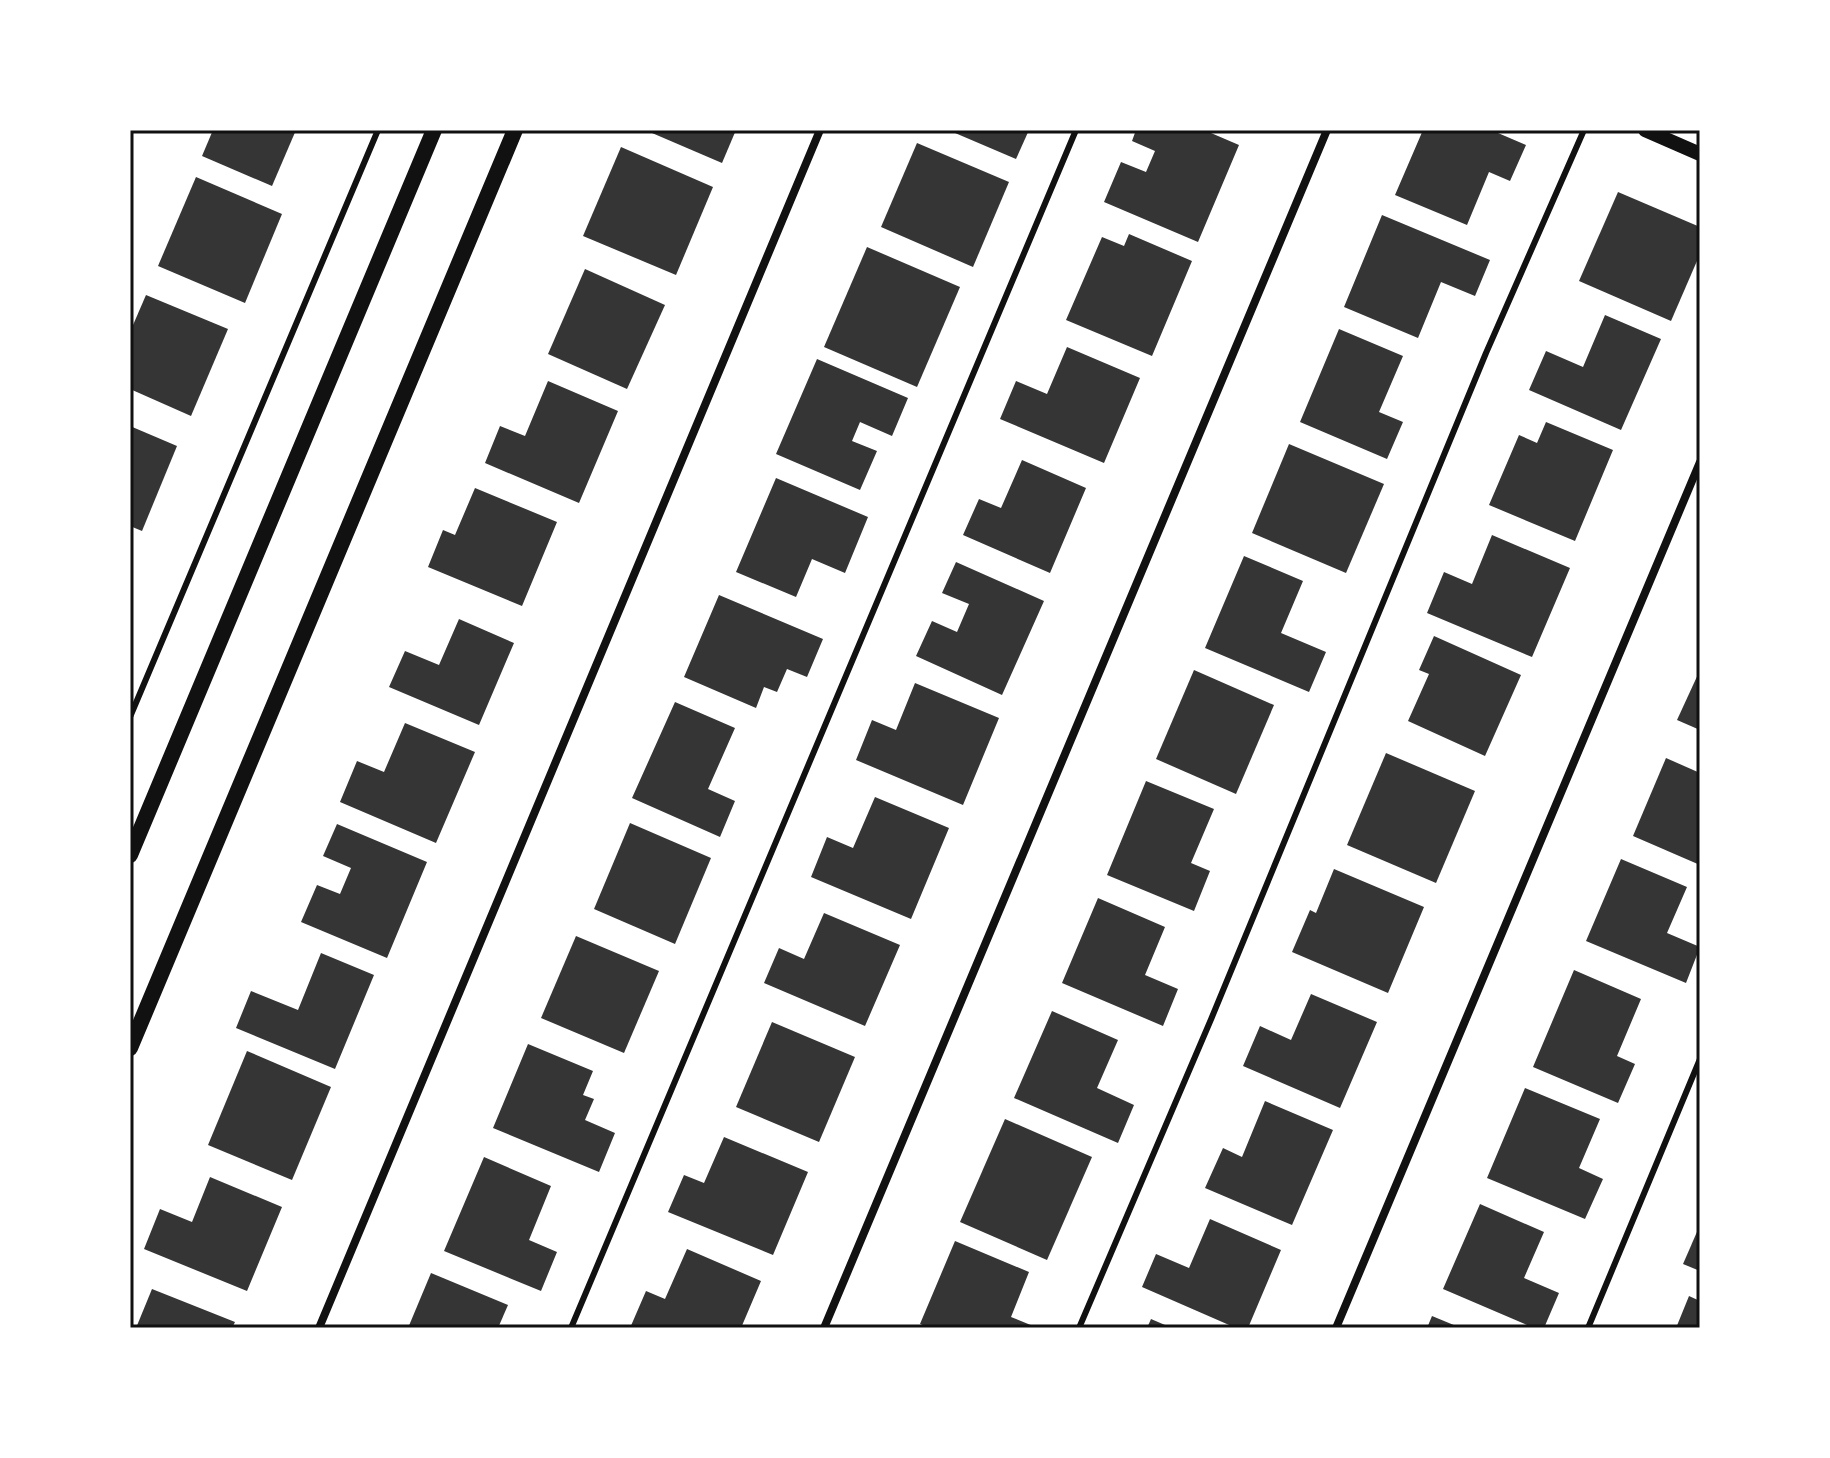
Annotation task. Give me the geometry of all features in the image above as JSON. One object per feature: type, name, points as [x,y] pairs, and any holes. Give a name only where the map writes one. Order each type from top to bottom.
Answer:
[{"type":"main road","points":[[130,855],[434,130]]},
{"type":"main road","points":[[130,1048],[515,130]]},
{"type":"street","points":[[319,1328],[820,130]]},
{"type":"street","points":[[824,1328],[1327,130]]},
{"type":"street","points":[[1645,130],[1700,154]]},
{"type":"street","points":[[1336,1328],[1700,462]]},
{"type":"lane","points":[[130,717],[378,130]]},
{"type":"lane","points":[[571,1328],[1076,130]]},
{"type":"lane","points":[[1079,1328],[1212,1017],[1486,353],[1584,130]]},
{"type":"lane","points":[[1588,1328],[1700,1059]]},
{"type":"building","points":[[213,130],[296,130],[272,186],[202,156]]},
{"type":"building","points":[[645,130],[736,130],[722,163]]},
{"type":"building","points":[[948,130],[1029,130],[1016,159]]},
{"type":"building","points":[[1136,130],[1204,130],[1239,145],[1198,242],[1104,202],[1121,162],[1146,172],[1155,151],[1132,141]]},
{"type":"building","points":[[1423,130],[1491,130],[1526,145],[1510,181],[1489,172],[1467,225],[1395,195]]},
{"type":"building","points":[[917,143],[1009,182],[973,267],[881,227]]},
{"type":"building","points":[[621,147],[713,187],[676,275],[583,236]]},
{"type":"building","points":[[196,177],[282,214],[245,303],[158,266]]},
{"type":"building","points":[[1618,192],[1700,227],[1700,254],[1671,321],[1579,281]]},
{"type":"building","points":[[1382,215],[1490,260],[1475,296],[1441,282],[1418,338],[1344,307]]},
{"type":"building","points":[[1129,234],[1192,261],[1152,356],[1066,320],[1102,237],[1124,246]]},
{"type":"building","points":[[867,247],[960,287],[917,387],[824,347]]},
{"type":"building","points":[[585,269],[665,305],[627,389],[548,354]]},
{"type":"building","points":[[146,295],[228,329],[191,416],[130,389],[130,332]]},
{"type":"building","points":[[1605,315],[1661,339],[1621,430],[1529,390],[1546,351],[1583,367]]},
{"type":"building","points":[[1339,329],[1403,356],[1379,412],[1403,422],[1387,459],[1300,422]]},
{"type":"building","points":[[1067,347],[1140,378],[1104,463],[1000,419],[1016,381],[1047,394]]},
{"type":"building","points":[[817,359],[908,398],[892,436],[860,422],[852,441],[877,451],[860,490],[776,454]]},
{"type":"building","points":[[548,381],[618,411],[579,503],[485,463],[500,426],[525,436]]},
{"type":"building","points":[[1546,422],[1613,450],[1575,541],[1489,505],[1519,435],[1537,443]]},
{"type":"building","points":[[130,426],[177,446],[142,531],[130,526]]},
{"type":"building","points":[[1289,444],[1384,484],[1346,573],[1252,533]]},
{"type":"building","points":[[1022,460],[1086,488],[1050,573],[963,535],[979,499],[1001,508]]},
{"type":"building","points":[[776,478],[868,517],[845,573],[812,559],[796,597],[736,572]]},
{"type":"building","points":[[475,488],[557,522],[522,606],[428,567],[443,530],[455,535]]},
{"type":"building","points":[[1492,535],[1570,568],[1532,657],[1427,613],[1444,572],[1472,584]]},
{"type":"building","points":[[1244,556],[1303,581],[1281,633],[1326,652],[1309,692],[1205,648]]},
{"type":"building","points":[[956,562],[1044,601],[1002,695],[916,656],[932,621],[957,632],[969,604],[942,593]]},
{"type":"building","points":[[719,595],[823,639],[807,677],[787,669],[777,692],[764,687],[756,708],[684,677]]},
{"type":"building","points":[[459,619],[514,643],[479,725],[389,687],[405,651],[439,665]]},
{"type":"building","points":[[1434,636],[1521,675],[1485,756],[1408,721],[1429,674],[1419,670]]},
{"type":"building","points":[[1194,670],[1274,705],[1236,794],[1156,759]]},
{"type":"building","points":[[1700,670],[1700,730],[1677,720]]},
{"type":"building","points":[[915,683],[999,718],[963,805],[856,760],[872,720],[896,730]]},
{"type":"building","points":[[675,702],[735,728],[708,789],[735,801],[720,837],[632,798]]},
{"type":"building","points":[[405,723],[475,752],[436,843],[340,802],[357,761],[384,772]]},
{"type":"building","points":[[1386,753],[1475,791],[1436,883],[1347,845]]},
{"type":"building","points":[[1666,758],[1700,773],[1700,865],[1633,836]]},
{"type":"building","points":[[1146,781],[1214,809],[1191,863],[1210,871],[1194,911],[1107,875]]},
{"type":"building","points":[[875,797],[949,828],[911,919],[811,877],[827,837],[853,848]]},
{"type":"building","points":[[630,823],[711,858],[675,944],[594,909]]},
{"type":"building","points":[[337,824],[427,862],[387,958],[301,922],[317,885],[340,894],[351,868],[323,856]]},
{"type":"building","points":[[1621,859],[1687,887],[1667,933],[1700,947],[1686,983],[1586,941]]},
{"type":"building","points":[[1334,869],[1424,907],[1388,993],[1292,952],[1310,910],[1316,913]]},
{"type":"building","points":[[1098,898],[1165,927],[1145,975],[1178,989],[1163,1026],[1062,983]]},
{"type":"building","points":[[824,913],[900,945],[865,1026],[764,983],[779,948],[804,959]]},
{"type":"building","points":[[576,936],[659,971],[624,1053],[541,1018]]},
{"type":"building","points":[[321,953],[374,975],[335,1069],[236,1028],[251,991],[298,1010]]},
{"type":"building","points":[[1574,970],[1641,999],[1617,1056],[1635,1064],[1618,1103],[1533,1067]]},
{"type":"building","points":[[1311,994],[1377,1022],[1340,1108],[1243,1066],[1260,1026],[1291,1040]]},
{"type":"building","points":[[1052,1011],[1118,1040],[1097,1088],[1134,1105],[1118,1143],[1014,1098]]},
{"type":"building","points":[[772,1022],[855,1057],[819,1142],[736,1107]]},
{"type":"building","points":[[528,1044],[593,1071],[583,1095],[594,1099],[585,1120],[615,1133],[599,1172],[493,1128]]},
{"type":"building","points":[[247,1051],[331,1087],[292,1180],[208,1145]]},
{"type":"building","points":[[1525,1088],[1600,1119],[1579,1168],[1603,1179],[1585,1219],[1487,1178]]},
{"type":"building","points":[[1265,1101],[1333,1130],[1292,1225],[1205,1188],[1223,1148],[1242,1157]]},
{"type":"building","points":[[1005,1119],[1092,1157],[1047,1260],[960,1222]]},
{"type":"building","points":[[724,1137],[808,1172],[773,1255],[668,1212],[684,1175],[704,1183]]},
{"type":"building","points":[[484,1157],[551,1186],[529,1240],[557,1252],[541,1291],[444,1251]]},
{"type":"building","points":[[210,1177],[282,1207],[247,1291],[144,1249],[160,1209],[192,1222]]},
{"type":"building","points":[[1480,1204],[1544,1232],[1524,1278],[1559,1293],[1544,1328],[1534,1328],[1443,1289]]},
{"type":"building","points":[[1210,1219],[1281,1250],[1248,1328],[1236,1328],[1142,1287],[1156,1254],[1189,1268]]},
{"type":"building","points":[[1700,1225],[1700,1271],[1683,1264]]},
{"type":"building","points":[[955,1241],[1029,1272],[1011,1317],[1038,1328],[930,1328],[920,1324]]},
{"type":"building","points":[[687,1249],[761,1281],[741,1328],[630,1328],[646,1291],[665,1299]]},
{"type":"building","points":[[431,1273],[508,1305],[498,1328],[408,1328]]},
{"type":"building","points":[[152,1289],[235,1322],[232,1328],[136,1328]]},
{"type":"building","points":[[1689,1296],[1700,1301],[1700,1328],[1676,1328]]},
{"type":"building","points":[[1432,1316],[1461,1328],[1427,1328]]},
{"type":"building","points":[[1151,1319],[1172,1328],[1147,1328]]}]
